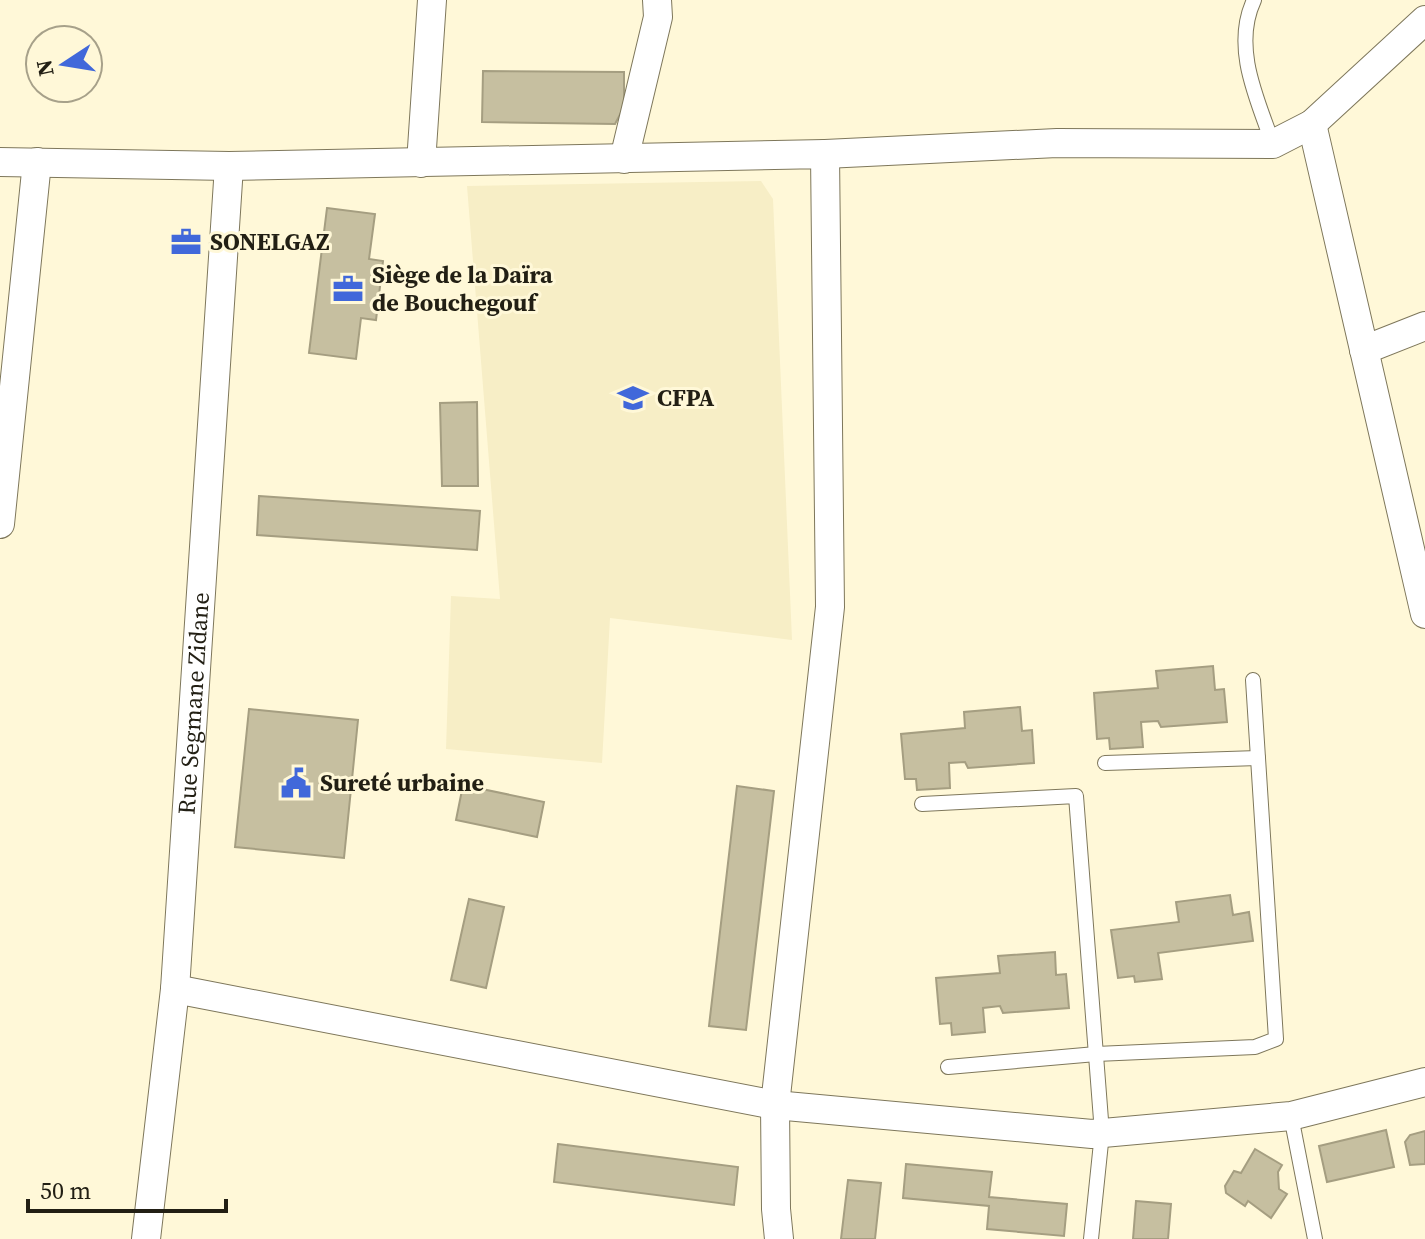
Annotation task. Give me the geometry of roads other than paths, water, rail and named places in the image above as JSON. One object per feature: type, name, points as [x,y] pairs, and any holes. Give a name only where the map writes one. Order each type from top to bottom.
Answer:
[{"type":"street","points":[[421,163],[432,0]]},
{"type":"street","points":[[624,159],[658,17],[657,0]]},
{"type":"street","points":[[0,162],[229,166],[825,154],[1057,143],[1273,144],[1312,124],[1425,20]]},
{"type":"street","points":[[1312,124],[1425,614]]},
{"type":"street","points":[[779,1239],[775,1105],[830,607],[825,154]]},
{"type":"street","points":[[0,524],[37,162]]},
{"type":"street","name":"Rue Segmane Zidane","points":[[146,1239],[175,989],[229,166]]},
{"type":"street","points":[[1364,350],[1425,326]]},
{"type":"street","points":[[175,989],[775,1105],[1102,1133],[1291,1116],[1425,1082]]},
{"type":"lane","points":[[1254,0],[1246,29],[1246,56],[1251,83],[1273,144]]},
{"type":"lane","points":[[948,1067],[1096,1054],[1255,1047],[1276,1039],[1253,680]]},
{"type":"lane","points":[[1105,763],[1258,758]]},
{"type":"lane","points":[[922,804],[1076,796],[1102,1133],[1091,1239]]},
{"type":"lane","points":[[1291,1116],[1315,1239]]},
{"type":"place","name":"SONELGAZ","points":[[186,242]]},
{"type":"place","name":"Siège de la Daïra de Bouchegouf","points":[[348,289]]},
{"type":"place","name":"CFPA","points":[[633,398]]},
{"type":"place","name":"Sureté urbaine","points":[[296,783]]}]
